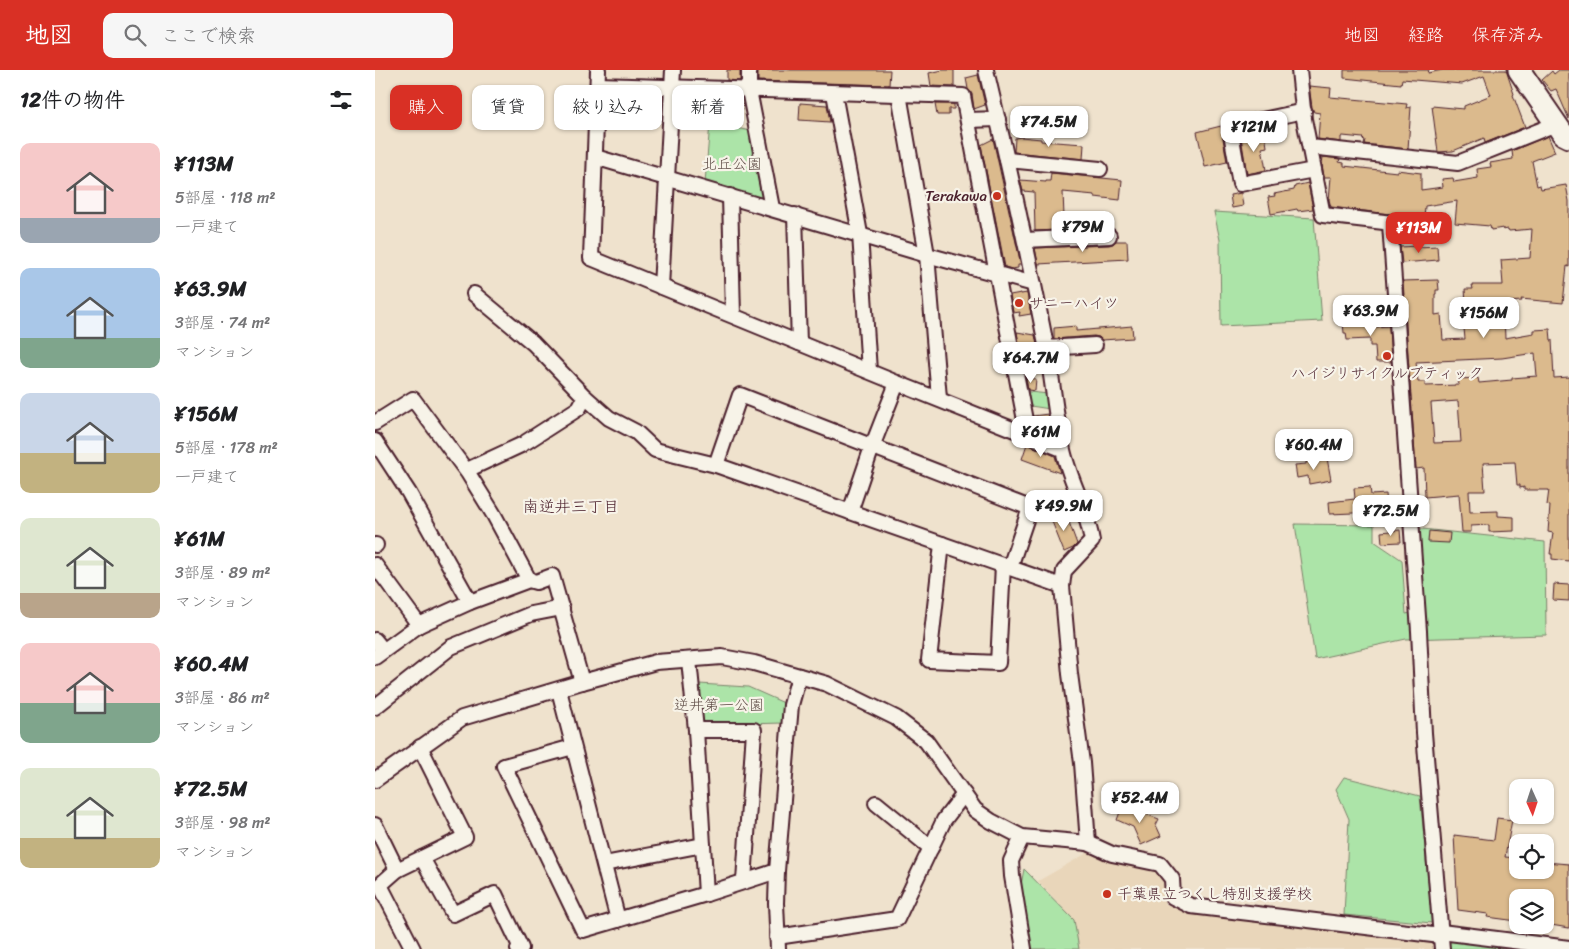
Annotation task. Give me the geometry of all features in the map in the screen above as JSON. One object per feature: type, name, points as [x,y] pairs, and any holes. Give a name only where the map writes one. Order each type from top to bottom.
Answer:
[{"type":"main road","points":[[1519,70],[1562,131]]},
{"type":"street","points":[[598,70],[598,85]]},
{"type":"street","points":[[672,85],[673,70]]},
{"type":"street","points":[[749,70],[749,90],[773,208]]},
{"type":"street","points":[[986,70],[1025,240],[1047,348],[1062,449],[1090,528],[1092,540],[1064,571],[1062,586],[1070,674],[1082,763],[1088,843]]},
{"type":"street","points":[[1299,70],[1304,111],[1323,215],[1436,228]]},
{"type":"street","points":[[661,287],[672,87],[662,87]]},
{"type":"street","points":[[744,90],[963,96],[1029,436]]},
{"type":"street","points":[[833,93],[860,234],[869,371]]},
{"type":"street","points":[[899,94],[927,255],[939,398]]},
{"type":"street","points":[[1304,111],[1229,126],[1240,184],[1314,170]]},
{"type":"street","points":[[968,120],[998,119]]},
{"type":"street","points":[[596,130],[591,258],[1062,449]]},
{"type":"street","points":[[1310,147],[1458,163],[1562,131]]},
{"type":"street","points":[[595,157],[927,255],[1034,284]]},
{"type":"street","points":[[1007,160],[1100,169]]},
{"type":"street","points":[[730,196],[733,315]]},
{"type":"street","points":[[795,215],[799,343]]},
{"type":"street","points":[[1391,224],[1419,632],[1424,733],[1441,939]]},
{"type":"street","points":[[1025,240],[1109,236]]},
{"type":"street","points":[[474,294],[533,344],[585,397],[609,418],[636,432],[655,450],[716,466],[1062,586]]},
{"type":"street","points":[[1047,348],[1095,345]]},
{"type":"street","points":[[850,512],[872,447],[897,383]]},
{"type":"street","points":[[716,466],[740,395],[1030,508],[1007,566],[998,663],[929,660],[942,544]]},
{"type":"street","points":[[467,470],[523,444],[579,408],[585,397]]},
{"type":"street","points":[[375,423],[413,399],[467,470],[529,580]]},
{"type":"street","points":[[375,441],[409,493],[470,602]]},
{"type":"street","points":[[375,565],[419,625]]},
{"type":"street","points":[[378,649],[419,625],[470,602],[529,580],[536,582],[552,576],[582,682]]},
{"type":"street","points":[[375,707],[451,647],[531,614],[562,608]]},
{"type":"street","points":[[375,780],[462,718],[656,662],[722,657],[754,663],[827,684],[896,718],[926,741],[975,810],[991,821],[1022,837],[1088,843],[1112,854],[1160,864],[1171,879],[1173,897],[1191,906],[1441,939],[1569,948]]},
{"type":"street","points":[[689,660],[696,730],[706,894]]},
{"type":"street","points":[[799,676],[791,705],[777,871],[777,943],[897,919],[944,820],[964,794]]},
{"type":"street","points":[[559,690],[618,920]]},
{"type":"street","points":[[696,730],[754,730],[744,881]]},
{"type":"street","points":[[573,747],[504,766],[583,930],[777,871]]},
{"type":"street","points":[[413,949],[380,885],[397,870],[465,837],[420,748]]},
{"type":"street","points":[[876,803],[931,848]]},
{"type":"street","points":[[375,825],[397,870]]},
{"type":"street","points":[[1022,837],[1011,861],[1011,868],[1024,949]]},
{"type":"street","points":[[604,864],[703,845]]},
{"type":"street","points":[[422,858],[453,914],[495,894],[521,948],[518,949]]},
{"type":"shaded area","name":"千葉県立つくし特別支援学校","points":[[1089,852],[1110,862],[1156,870],[1164,884],[1165,904],[1189,913],[1436,941],[1436,949],[1079,949],[1074,920],[1038,881]]},
{"type":"green space","name":"北丘公園","points":[[709,130],[751,131],[764,201],[705,183]]},
{"type":"green space","points":[[1214,212],[1314,218],[1322,321],[1221,326],[1220,240]]},
{"type":"green space","points":[[1021,391],[1048,394],[1050,409],[1024,405]]},
{"type":"green space","points":[[1295,524],[1374,525],[1374,541],[1402,560],[1406,614],[1418,611],[1413,528],[1545,542],[1546,635],[1406,639],[1315,659]]},
{"type":"green space","name":"逆井第一公園","points":[[699,684],[748,687],[784,703],[783,723],[707,725],[701,719]]},
{"type":"green space","points":[[1344,777],[1420,796],[1432,923],[1344,915],[1349,819],[1336,789]]},
{"type":"green space","points":[[1024,869],[1074,920],[1079,949],[1032,949],[1020,890]]},
{"type":"green space","points":[[1446,937],[1547,949],[1447,949]]},
{"type":"building","points":[[727,70],[740,70],[740,81],[727,80]]},
{"type":"building","points":[[758,70],[890,70],[889,85],[758,81]]},
{"type":"building","points":[[954,70],[954,87],[931,86],[929,73]]},
{"type":"building","points":[[1344,70],[1429,70],[1428,73],[1443,70],[1506,70],[1525,127],[1485,143],[1484,138],[1453,151],[1438,152],[1432,106],[1464,109],[1464,106],[1491,95],[1484,76],[1462,84],[1402,79],[1401,84],[1344,78]]},
{"type":"building","points":[[1559,70],[1569,70],[1569,119],[1556,89],[1551,91],[1542,80],[1552,71],[1554,74]]},
{"type":"building","points":[[978,75],[985,105],[974,109],[972,94],[968,89],[966,78]]},
{"type":"building","points":[[1309,86],[1331,88],[1330,97],[1407,104],[1406,108],[1411,107],[1408,149],[1364,144],[1365,140],[1363,138],[1343,136],[1341,137],[1341,142],[1318,139],[1320,113],[1314,112]]},
{"type":"building","points":[[800,103],[827,105],[830,122],[799,120]]},
{"type":"building","points":[[935,104],[954,104],[954,109],[949,109],[949,115],[937,115]]},
{"type":"building","points":[[1221,126],[1227,162],[1205,167],[1197,132]]},
{"type":"building","points":[[1265,133],[1267,147],[1262,148],[1266,170],[1247,174],[1241,137]]},
{"type":"building","points":[[1548,136],[1555,152],[1532,161],[1537,186],[1540,185],[1541,189],[1566,185],[1569,201],[1569,267],[1567,266],[1563,303],[1521,299],[1522,301],[1508,302],[1509,316],[1504,316],[1505,338],[1534,333],[1534,330],[1550,329],[1554,378],[1569,377],[1569,561],[1552,559],[1552,554],[1550,554],[1553,533],[1548,532],[1550,506],[1547,505],[1549,490],[1524,490],[1524,487],[1520,488],[1520,485],[1517,485],[1515,462],[1483,463],[1485,491],[1469,491],[1470,512],[1498,511],[1498,516],[1514,517],[1514,531],[1489,532],[1489,525],[1471,526],[1471,532],[1462,532],[1459,494],[1425,497],[1424,468],[1416,469],[1403,281],[1438,280],[1439,290],[1436,290],[1435,294],[1435,315],[1441,314],[1443,340],[1465,339],[1463,318],[1467,317],[1465,289],[1473,289],[1472,285],[1503,285],[1501,260],[1530,258],[1532,229],[1509,231],[1508,229],[1503,230],[1503,228],[1491,230],[1490,226],[1455,223],[1457,201],[1425,206],[1424,218],[1331,207],[1329,200],[1331,177],[1324,177],[1322,164],[1323,157],[1340,159],[1339,162],[1344,163],[1344,166],[1421,173],[1421,190],[1443,187],[1442,179],[1453,178],[1454,182],[1478,178],[1477,169],[1491,167],[1490,163],[1513,159],[1512,151]],"holes":[[[1535,353],[1537,376],[1479,383],[1478,378],[1458,379],[1459,385],[1425,386],[1425,382],[1418,382],[1416,362],[1502,358]],[[1458,401],[1461,442],[1434,443],[1431,403]]]},
{"type":"building","points":[[1015,138],[1041,139],[1041,141],[1084,144],[1083,159],[1014,152]]},
{"type":"building","points":[[993,139],[1021,265],[1018,265],[1018,268],[1005,267],[981,145]]},
{"type":"building","points":[[1051,173],[1122,180],[1120,200],[1063,192],[1064,217],[1062,217],[1062,223],[1060,223],[1060,230],[1035,231],[1034,192],[1023,191],[1020,180],[1046,182],[1050,181]]},
{"type":"building","points":[[1308,183],[1313,209],[1298,211],[1297,209],[1271,214],[1268,197],[1294,190],[1295,186]]},
{"type":"building","points":[[1241,193],[1243,206],[1232,208],[1230,195]]},
{"type":"building","points":[[1116,241],[1127,241],[1128,259],[1038,264],[1035,248],[1109,245]]},
{"type":"building","points":[[1437,246],[1438,260],[1402,263],[1400,247]]},
{"type":"building","name":"サニーハイツ","points":[[1027,293],[1031,314],[1019,316],[1020,312],[1013,313],[1010,295]]},
{"type":"building","points":[[1374,319],[1374,327],[1389,326],[1391,362],[1376,362],[1375,346],[1370,346],[1370,339],[1347,340],[1346,333],[1344,333],[1343,322]]},
{"type":"building","points":[[1076,326],[1076,331],[1132,326],[1133,338],[1102,340],[1094,336],[1054,339],[1054,328]]},
{"type":"building","points":[[1017,332],[1035,335],[1037,345],[1019,344]]},
{"type":"building","points":[[1026,378],[1036,379],[1035,391],[1028,390]]},
{"type":"building","points":[[1048,414],[1051,435],[1036,429],[1033,416]]},
{"type":"building","points":[[1027,444],[1055,456],[1060,473],[1022,459]]},
{"type":"building","points":[[1327,458],[1331,480],[1309,484],[1308,476],[1297,478],[1295,465]]},
{"type":"building","points":[[1370,487],[1371,495],[1386,494],[1388,516],[1375,517],[1375,512],[1330,514],[1329,502],[1355,499],[1354,488]]},
{"type":"building","points":[[1066,514],[1077,544],[1064,552],[1051,519]]},
{"type":"building","points":[[1400,530],[1401,542],[1382,543],[1381,532]]},
{"type":"building","points":[[1429,531],[1450,533],[1449,543],[1428,542]]},
{"type":"building","points":[[1554,584],[1569,585],[1569,601],[1553,600]]},
{"type":"building","points":[[1123,804],[1159,819],[1156,825],[1161,836],[1141,845],[1133,827],[1117,820]]},
{"type":"building","points":[[1497,818],[1509,820],[1509,824],[1511,824],[1505,857],[1509,857],[1509,879],[1554,879],[1554,863],[1569,864],[1569,928],[1554,926],[1554,889],[1509,889],[1509,920],[1487,917],[1488,914],[1458,910],[1454,835],[1494,840]]},
{"type":"place","name":"Terakawa","points":[[997,196]]},
{"type":"place","name":"サニーハイツ","points":[[1019,303]]},
{"type":"place","name":"ハイジリサイクルブティック","points":[[1387,356]]},
{"type":"place","name":"千葉県立つくし特別支援学校","points":[[1107,894]]},
{"type":"district","name":"南逆井三丁目","points":[[571,506]]}]
